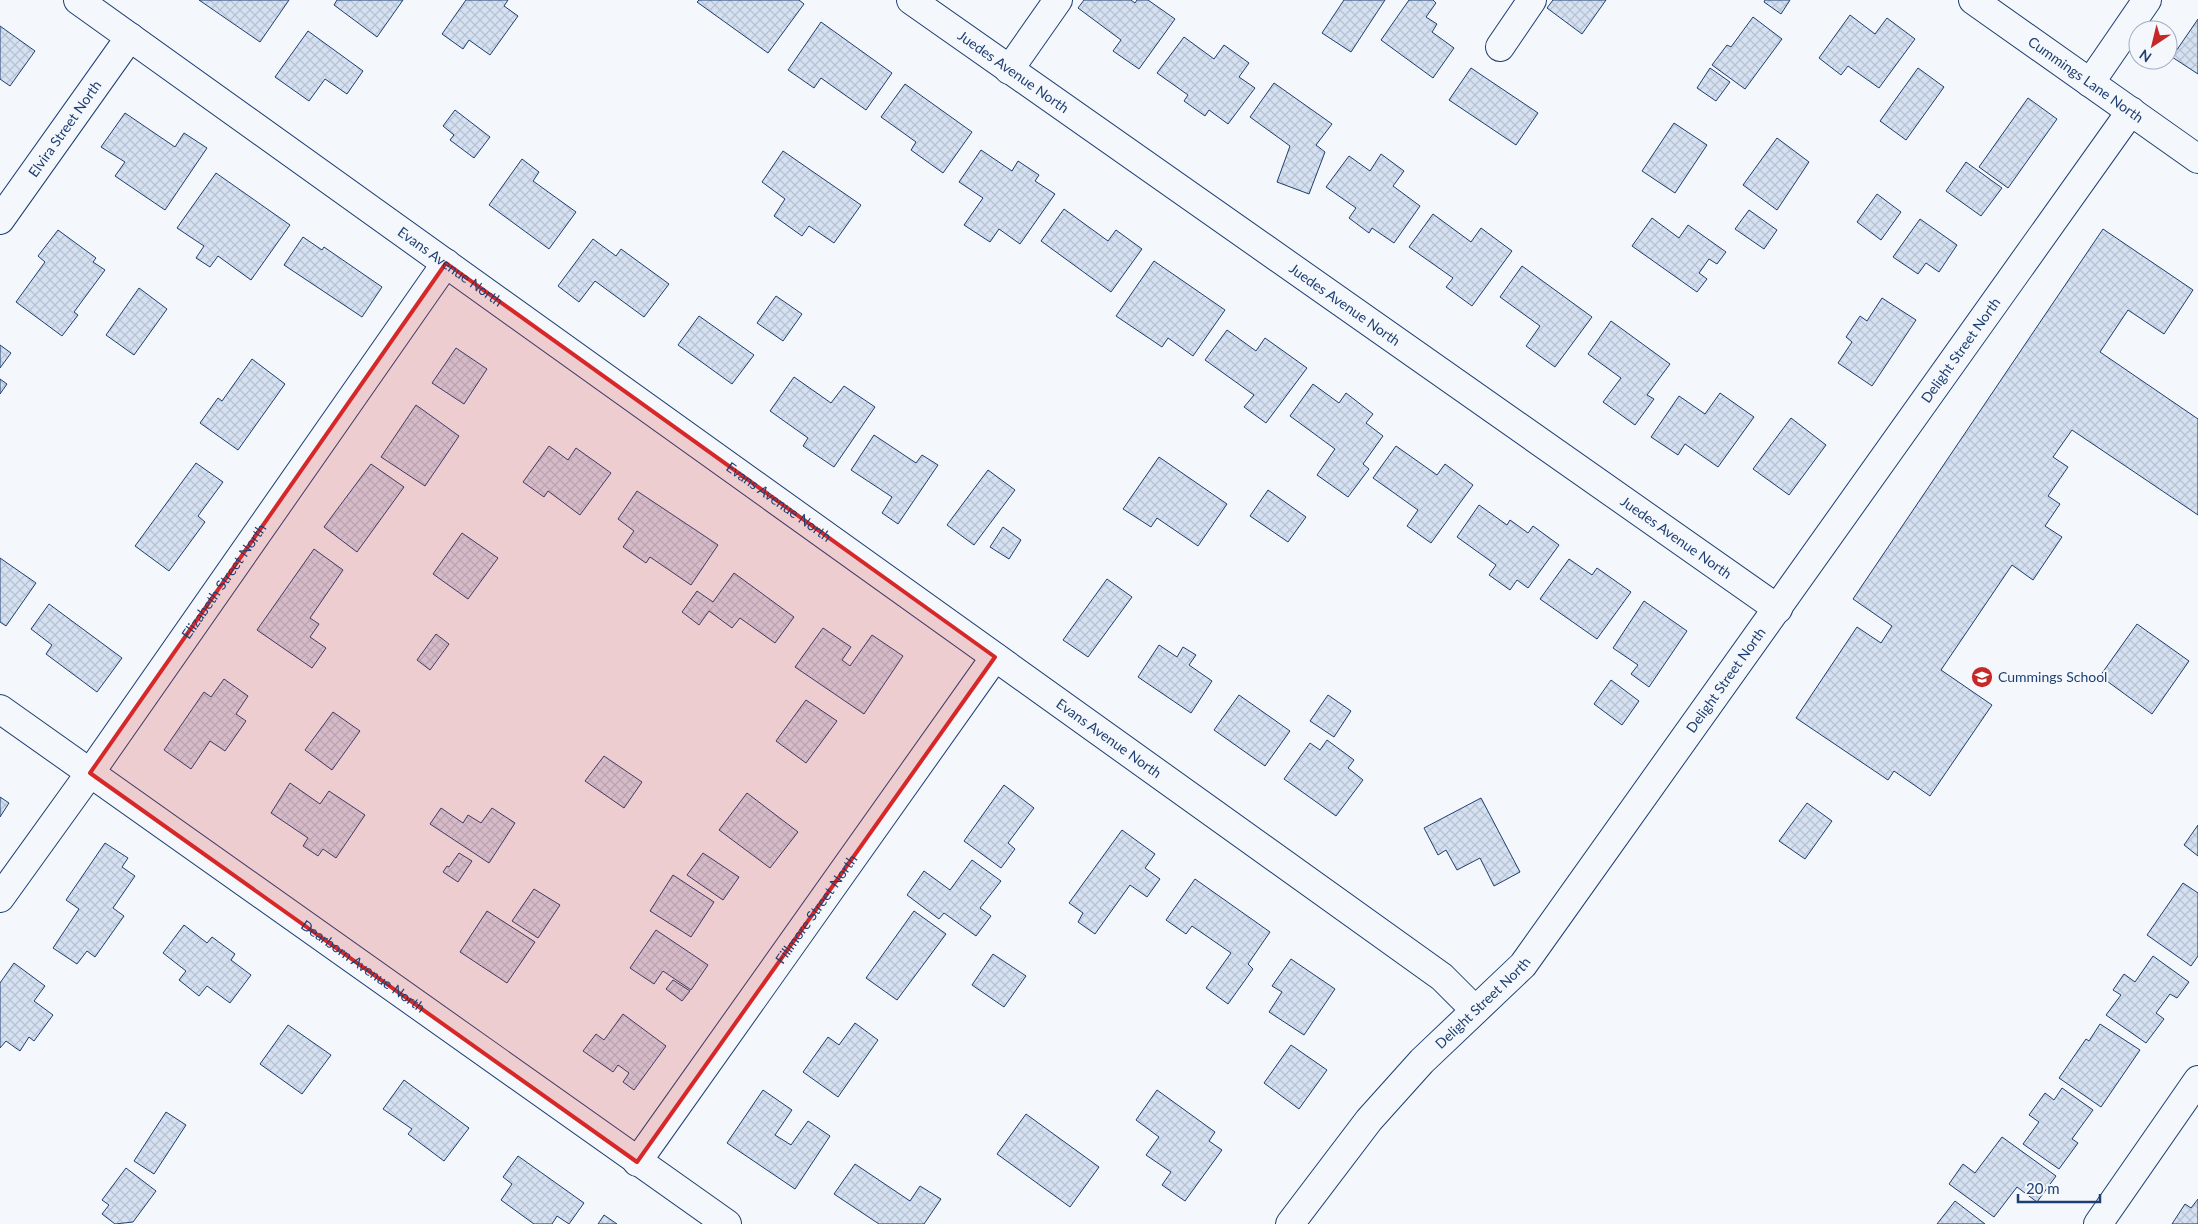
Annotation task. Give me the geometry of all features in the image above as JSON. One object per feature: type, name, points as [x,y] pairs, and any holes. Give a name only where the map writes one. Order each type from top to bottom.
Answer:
[{"type":"street","name":"Evans Avenue North","points":[[78,0],[1442,977],[1475,1010]]},
{"type":"street","name":"Juedes Avenue North","points":[[911,0],[1778,609]]},
{"type":"street","points":[[1009,70],[1058,0]]},
{"type":"street","points":[[1500,46],[1532,0]]},
{"type":"street","name":"Cummings Lane North","points":[[1973,0],[2198,159]]},
{"type":"street","points":[[2090,83],[2147,0]]},
{"type":"street","name":"Elvira Street North","points":[[0,220],[130,37]]},
{"type":"street","name":"Delight Street North","points":[[1290,1224],[1369,1120],[1422,1061],[1523,965],[2131,112]]},
{"type":"street","name":"Elizabeth Street North","points":[[0,898],[90,773],[446,263]]},
{"type":"street","name":"Fillmore Street North","points":[[637,1162],[995,657]]},
{"type":"street","name":"Dearborn Avenue North","points":[[0,709],[727,1224]]},
{"type":"street","points":[[2098,1224],[2198,1080]]},
{"type":"highlighted area","points":[[446,263],[995,657],[637,1162],[90,773]]},
{"type":"building","points":[[199,0],[289,0],[260,42]]},
{"type":"building","points":[[337,0],[403,0],[377,37],[334,5]]},
{"type":"building","points":[[466,0],[508,0],[504,6],[518,16],[490,55],[469,40],[463,49],[442,34]]},
{"type":"building","points":[[699,0],[799,0],[804,4],[768,53],[697,2]]},
{"type":"building","points":[[1084,0],[1131,0],[1135,3],[1137,0],[1148,0],[1175,19],[1139,69],[1113,51],[1121,40],[1078,8]]},
{"type":"building","points":[[1344,0],[1385,0],[1351,52],[1322,33]]},
{"type":"building","points":[[1409,0],[1433,0],[1436,3],[1426,17],[1437,24],[1432,32],[1454,48],[1433,78],[1381,40]]},
{"type":"building","points":[[1553,0],[1606,0],[1582,34],[1547,8]]},
{"type":"building","points":[[1765,0],[1790,0],[1781,14],[1764,2]]},
{"type":"building","points":[[1850,15],[1875,34],[1887,18],[1915,39],[1879,88],[1848,66],[1841,75],[1819,58]]},
{"type":"building","points":[[1753,17],[1782,39],[1745,89],[1712,65],[1727,45],[1731,47]]},
{"type":"building","points":[[2198,19],[2198,74],[2178,61],[2178,48]]},
{"type":"building","points":[[821,22],[892,73],[866,110],[821,78],[814,88],[788,70]]},
{"type":"building","points":[[0,26],[35,51],[10,86],[0,79]]},
{"type":"building","points":[[308,31],[363,71],[347,94],[325,79],[309,101],[275,77]]},
{"type":"building","points":[[1184,37],[1214,59],[1224,45],[1249,63],[1239,77],[1255,88],[1228,124],[1209,110],[1205,116],[1184,101],[1188,95],[1157,73]]},
{"type":"building","points":[[1471,68],[1538,113],[1516,145],[1449,100]]},
{"type":"building","points":[[1710,68],[1730,82],[1716,101],[1697,88]]},
{"type":"building","points":[[1918,68],[1944,87],[1906,140],[1880,121]]},
{"type":"building","points":[[1274,83],[1332,124],[1316,145],[1325,152],[1309,194],[1277,182],[1290,146],[1250,117]]},
{"type":"building","points":[[905,84],[972,132],[943,173],[911,150],[916,142],[881,117]]},
{"type":"building","points":[[2028,98],[2057,119],[2008,188],[1979,167]]},
{"type":"building","points":[[455,110],[490,137],[474,158],[450,140],[454,135],[443,126]]},
{"type":"building","points":[[125,113],[175,147],[184,133],[207,148],[165,210],[115,176],[125,162],[101,147]]},
{"type":"building","points":[[1674,123],[1707,145],[1675,193],[1642,171]]},
{"type":"building","points":[[1777,138],[1809,162],[1777,210],[1743,185]]},
{"type":"building","points":[[981,150],[1012,171],[1018,161],[1039,175],[1035,181],[1055,194],[1020,244],[999,229],[990,242],[964,225],[983,198],[959,182]]},
{"type":"building","points":[[783,151],[861,205],[834,243],[809,226],[802,236],[774,216],[785,199],[762,182]]},
{"type":"building","points":[[1381,154],[1404,171],[1393,186],[1420,206],[1394,243],[1372,228],[1369,233],[1349,218],[1356,208],[1326,187],[1349,156],[1370,171]]},
{"type":"building","points":[[522,159],[539,172],[533,181],[576,212],[549,249],[489,205]]},
{"type":"building","points":[[1966,162],[2002,188],[1981,216],[1946,191]]},
{"type":"building","points":[[216,173],[290,225],[251,280],[218,256],[210,267],[196,258],[204,246],[177,228]]},
{"type":"building","points":[[1877,194],[1901,212],[1881,240],[1857,222]]},
{"type":"building","points":[[1064,209],[1108,241],[1116,230],[1142,249],[1111,292],[1041,241]]},
{"type":"building","points":[[1749,210],[1777,230],[1764,249],[1735,229]]},
{"type":"building","points":[[1433,214],[1471,242],[1481,228],[1512,251],[1472,306],[1446,287],[1453,278],[1409,247]]},
{"type":"building","points":[[1652,218],[1679,238],[1688,225],[1726,252],[1717,264],[1709,259],[1699,273],[1707,279],[1697,292],[1632,246]]},
{"type":"building","points":[[1920,219],[1957,245],[1939,272],[1926,263],[1918,274],[1893,257]]},
{"type":"building","points":[[2103,229],[2193,290],[2164,334],[2128,310],[2100,352],[2198,419],[2198,515],[2072,430],[2053,457],[2068,467],[2048,496],[2060,504],[2045,526],[2062,537],[2033,580],[2012,565],[1941,670],[1992,705],[1930,796],[1894,771],[1888,780],[1796,718],[1857,627],[1881,643],[1892,626],[1853,599]]},
{"type":"building","points":[[58,230],[96,258],[93,262],[105,270],[74,312],[78,315],[62,336],[16,302],[45,262],[38,256]]},
{"type":"building","points":[[303,237],[322,250],[324,247],[382,287],[362,317],[284,265]]},
{"type":"building","points":[[593,239],[616,256],[621,249],[669,284],[644,317],[595,281],[579,302],[558,286]]},
{"type":"building","points":[[1154,261],[1225,310],[1193,356],[1168,338],[1162,347],[1116,316]]},
{"type":"building","points":[[1522,266],[1592,317],[1555,367],[1526,346],[1540,326],[1500,297]]},
{"type":"building","points":[[139,288],[167,309],[134,355],[106,335]]},
{"type":"building","points":[[776,296],[802,314],[783,341],[757,323]]},
{"type":"building","points":[[1882,298],[1916,320],[1872,386],[1838,363],[1852,342],[1846,337],[1860,316],[1867,321]]},
{"type":"building","points":[[699,316],[754,355],[732,384],[678,345]]},
{"type":"building","points":[[1611,321],[1670,364],[1647,395],[1654,399],[1635,425],[1603,402],[1621,378],[1588,354]]},
{"type":"building","points":[[1227,330],[1256,351],[1265,338],[1307,368],[1266,423],[1244,407],[1254,395],[1205,360]]},
{"type":"building","points":[[0,345],[11,353],[0,368]]},
{"type":"building","points":[[456,348],[487,369],[464,404],[432,383]]},
{"type":"building","points":[[252,359],[285,384],[238,450],[200,423],[218,398],[222,401]]},
{"type":"building","points":[[794,377],[831,403],[844,386],[875,407],[834,467],[803,446],[808,438],[770,411]]},
{"type":"building","points":[[0,379],[7,384],[0,394]]},
{"type":"building","points":[[1313,384],[1339,403],[1346,393],[1373,414],[1366,423],[1383,436],[1363,464],[1369,469],[1348,497],[1317,475],[1335,449],[1290,416]]},
{"type":"building","points":[[1720,393],[1754,417],[1718,467],[1685,444],[1678,455],[1651,437],[1679,396],[1705,414]]},
{"type":"building","points":[[416,405],[459,436],[425,486],[381,457]]},
{"type":"building","points":[[1791,418],[1826,445],[1789,495],[1753,469]]},
{"type":"building","points":[[874,435],[916,463],[922,455],[938,465],[898,524],[882,513],[892,497],[851,470]]},
{"type":"building","points":[[549,446],[568,460],[576,448],[611,473],[580,515],[548,491],[544,497],[523,482]]},
{"type":"building","points":[[1396,446],[1437,475],[1445,464],[1473,485],[1431,543],[1407,526],[1418,510],[1373,478]]},
{"type":"building","points":[[1159,457],[1227,504],[1198,546],[1157,518],[1151,527],[1123,509]]},
{"type":"building","points":[[196,463],[223,482],[198,516],[205,522],[169,571],[135,546]]},
{"type":"building","points":[[371,464],[404,487],[357,552],[324,527]]},
{"type":"building","points":[[988,470],[1015,490],[974,545],[947,525]]},
{"type":"building","points":[[1268,490],[1306,517],[1288,542],[1250,516]]},
{"type":"building","points":[[637,491],[718,545],[691,585],[650,557],[646,563],[623,547],[634,531],[618,519]]},
{"type":"building","points":[[1479,505],[1507,525],[1510,520],[1528,533],[1533,526],[1559,545],[1528,588],[1517,580],[1510,590],[1489,575],[1496,565],[1457,537]]},
{"type":"building","points":[[1003,527],[1021,540],[1009,559],[990,547]]},
{"type":"building","points":[[462,533],[498,558],[468,599],[433,574]]},
{"type":"building","points":[[314,549],[343,570],[310,618],[319,624],[310,637],[326,648],[312,668],[257,630]]},
{"type":"building","points":[[0,558],[36,583],[6,626],[0,622]]},
{"type":"building","points":[[1569,559],[1592,575],[1597,568],[1631,592],[1597,639],[1540,599]]},
{"type":"building","points":[[734,573],[794,617],[775,643],[740,618],[732,628],[709,611],[699,625],[682,612],[697,591],[713,602]]},
{"type":"building","points":[[1107,579],[1132,597],[1088,657],[1063,640]]},
{"type":"building","points":[[1644,601],[1687,631],[1649,687],[1631,674],[1638,665],[1613,648]]},
{"type":"building","points":[[49,604],[122,658],[97,692],[46,654],[52,645],[31,629]]},
{"type":"building","points":[[2137,624],[2189,661],[2152,714],[2100,676]]},
{"type":"building","points":[[823,628],[851,647],[842,660],[850,666],[872,635],[903,656],[864,714],[795,667]]},
{"type":"building","points":[[436,634],[449,644],[430,670],[417,660]]},
{"type":"building","points":[[1159,645],[1177,657],[1183,647],[1196,655],[1189,665],[1212,681],[1191,713],[1138,677]]},
{"type":"building","points":[[224,679],[248,696],[236,714],[246,721],[225,751],[210,741],[191,769],[164,750],[204,692],[211,697]]},
{"type":"building","points":[[1611,680],[1639,701],[1622,725],[1594,704]]},
{"type":"building","points":[[1239,695],[1290,731],[1265,766],[1214,730]]},
{"type":"building","points":[[1328,695],[1351,711],[1334,737],[1310,721]]},
{"type":"building","points":[[806,700],[837,721],[806,763],[776,741]]},
{"type":"building","points":[[333,712],[360,731],[332,770],[305,750]]},
{"type":"building","points":[[1327,740],[1354,760],[1348,768],[1363,780],[1336,816],[1284,779],[1310,743],[1320,750]]},
{"type":"building","points":[[604,756],[642,782],[624,808],[585,781]]},
{"type":"building","points":[[290,783],[320,804],[329,791],[365,815],[336,858],[323,849],[318,856],[303,846],[308,838],[271,813]]},
{"type":"building","points":[[1004,785],[1034,808],[1008,843],[1015,849],[1001,868],[964,841]]},
{"type":"building","points":[[747,793],[798,832],[770,868],[719,830]]},
{"type":"building","points":[[0,797],[9,803],[0,817]]},
{"type":"building","points":[[1481,798],[1520,872],[1494,886],[1480,858],[1457,870],[1446,850],[1438,855],[1424,828]]},
{"type":"building","points":[[1807,803],[1832,821],[1805,859],[1779,841]]},
{"type":"building","points":[[441,808],[463,823],[468,815],[481,823],[492,808],[515,823],[489,863],[430,824]]},
{"type":"building","points":[[2198,825],[2198,856],[2184,845]]},
{"type":"building","points":[[1122,830],[1155,854],[1145,868],[1160,879],[1147,897],[1130,885],[1095,934],[1078,922],[1083,913],[1069,903]]},
{"type":"building","points":[[105,843],[128,858],[122,867],[135,876],[113,908],[124,916],[95,957],[87,951],[77,964],[53,948],[79,909],[66,900]]},
{"type":"building","points":[[459,853],[472,861],[458,882],[443,872]]},
{"type":"building","points":[[703,853],[739,877],[723,900],[687,875]]},
{"type":"building","points":[[972,860],[1001,881],[980,908],[991,916],[976,936],[944,913],[939,919],[907,895],[924,871],[950,890]]},
{"type":"building","points":[[673,875],[714,902],[691,937],[650,911]]},
{"type":"building","points":[[1195,879],[1270,932],[1248,964],[1253,969],[1228,1004],[1206,988],[1231,953],[1192,926],[1186,934],[1166,920]]},
{"type":"building","points":[[2183,883],[2198,893],[2198,956],[2191,966],[2147,935]]},
{"type":"building","points":[[534,889],[560,905],[538,938],[512,921]]},
{"type":"building","points":[[487,911],[535,942],[507,983],[460,952]]},
{"type":"building","points":[[914,911],[946,934],[897,1000],[866,978]]},
{"type":"building","points":[[184,925],[207,943],[212,937],[235,954],[231,960],[251,975],[230,1003],[207,986],[199,996],[179,980],[186,971],[163,953]]},
{"type":"building","points":[[656,930],[708,965],[691,990],[663,971],[654,984],[630,968]]},
{"type":"building","points":[[993,954],[1026,976],[1004,1007],[972,985]]},
{"type":"building","points":[[2153,956],[2189,982],[2177,998],[2170,994],[2156,1013],[2164,1019],[2146,1043],[2106,1015],[2121,995],[2113,990],[2124,974],[2135,982]]},
{"type":"building","points":[[1291,959],[1335,989],[1304,1035],[1269,1012],[1282,992],[1272,986]]},
{"type":"building","points":[[14,963],[45,986],[34,1001],[53,1015],[34,1041],[29,1037],[20,1051],[6,1041],[0,1048],[0,983]]},
{"type":"building","points":[[673,980],[690,991],[682,1001],[666,989]]},
{"type":"building","points":[[623,1014],[666,1046],[634,1090],[623,1082],[629,1073],[618,1065],[613,1072],[583,1051],[596,1034],[604,1040]]},
{"type":"building","points":[[855,1023],[878,1040],[838,1097],[803,1072],[828,1037],[839,1045]]},
{"type":"building","points":[[2100,1024],[2140,1050],[2101,1107],[2059,1078],[2086,1039],[2089,1041]]},
{"type":"building","points":[[288,1025],[331,1055],[302,1094],[260,1064]]},
{"type":"building","points":[[1291,1045],[1327,1070],[1299,1109],[1264,1083]]},
{"type":"building","points":[[404,1080],[469,1128],[444,1161],[408,1134],[412,1129],[383,1109]]},
{"type":"building","points":[[2062,1088],[2093,1110],[2072,1139],[2078,1143],[2059,1169],[2023,1144],[2039,1122],[2029,1115],[2045,1093],[2054,1100]]},
{"type":"building","points":[[763,1090],[792,1110],[775,1135],[791,1145],[808,1121],[830,1136],[795,1189],[727,1143]]},
{"type":"building","points":[[1157,1090],[1215,1132],[1209,1141],[1222,1150],[1185,1201],[1162,1185],[1171,1172],[1146,1155],[1159,1137],[1136,1120]]},
{"type":"building","points":[[166,1112],[186,1125],[154,1174],[134,1161]]},
{"type":"building","points":[[1026,1114],[1099,1167],[1070,1207],[997,1154]]},
{"type":"building","points":[[2002,1137],[2056,1176],[2037,1202],[2017,1187],[1994,1217],[1949,1184],[1963,1164],[1975,1173]]},
{"type":"building","points":[[518,1156],[584,1203],[569,1224],[557,1216],[552,1224],[534,1224],[501,1200],[512,1184],[503,1177]]},
{"type":"building","points":[[855,1164],[910,1201],[920,1186],[941,1199],[924,1224],[879,1224],[834,1194]]},
{"type":"building","points":[[126,1168],[156,1191],[133,1222],[115,1224],[102,1214],[109,1205],[102,1200]]},
{"type":"building","points":[[2198,1199],[2198,1224],[2172,1224],[2185,1204],[2191,1208]]},
{"type":"building","points":[[1955,1201],[1985,1224],[1937,1224]]},
{"type":"building","points":[[604,1215],[617,1224],[598,1224]]},
{"type":"place","name":"Cummings School","points":[[1982,677]]}]
